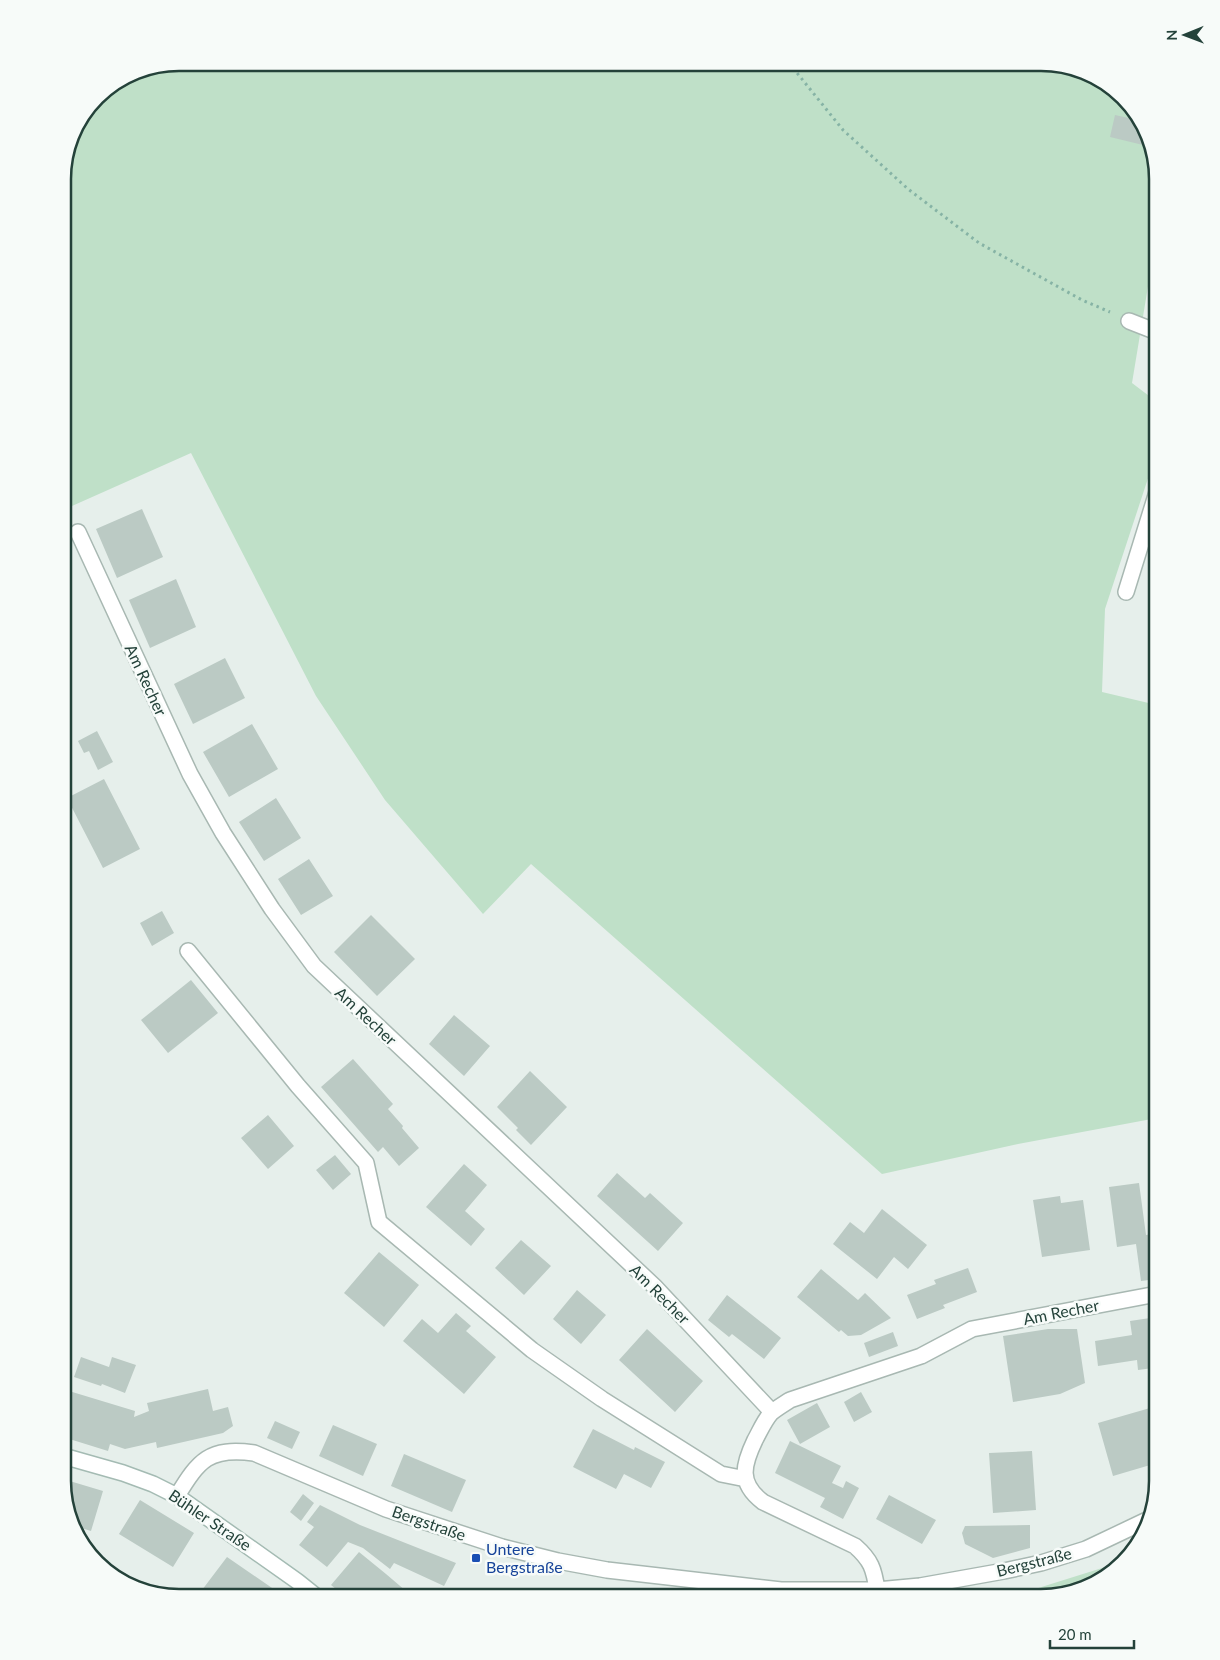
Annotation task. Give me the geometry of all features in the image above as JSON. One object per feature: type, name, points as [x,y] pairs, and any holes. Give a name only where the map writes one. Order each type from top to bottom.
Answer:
[{"type":"street","points":[[1129,320],[1149,328]]},
{"type":"street","points":[[1126,592],[1149,520]]},
{"type":"street","name":"Am Recher","points":[[78,532],[190,774],[272,910],[314,966],[654,1286],[772,1412]]},
{"type":"street","points":[[188,951],[298,1086],[366,1163],[379,1222],[532,1350],[602,1399],[721,1474],[746,1479],[751,1493],[763,1502],[855,1546],[866,1555],[875,1574],[877,1589]]},
{"type":"street","name":"Am Recher","points":[[746,1479],[745,1463],[764,1422],[772,1412],[790,1400],[921,1356],[972,1329],[1149,1296]]},
{"type":"street","name":"Bergstraße","points":[[178,1496],[196,1467],[206,1459],[221,1452],[238,1451],[254,1453],[386,1509],[502,1548],[607,1570],[771,1589]]},
{"type":"street","name":"Bühler Straße","points":[[71,1459],[123,1473],[154,1484],[178,1496],[307,1589]]},
{"type":"street","name":"Bergstraße","points":[[888,1589],[920,1586],[1041,1563],[1086,1549],[1140,1523]]},
{"type":"path","points":[[795,71],[843,130],[908,189],[979,242],[1082,300],[1129,320]]},
{"type":"green space","points":[[179,71],[1048,71],[1076,77],[1101,89],[1126,113],[1141,138],[1148,165],[1149,179],[1149,280],[1132,383],[1149,396],[1149,475],[1105,609],[1102,692],[1149,703],[1149,1119],[1018,1144],[882,1174],[531,864],[483,914],[385,800],[316,696],[191,453],[71,506],[71,172],[77,144],[89,119],[108,98],[131,82],[151,75]]},
{"type":"green space","points":[[1106,1567],[1082,1581],[1055,1588],[1035,1589]]},
{"type":"building","points":[[1115,115],[1129,118],[1143,145],[1110,137]]},
{"type":"building","points":[[142,509],[163,557],[117,578],[96,529]]},
{"type":"building","points":[[176,579],[196,627],[150,648],[129,600]]},
{"type":"building","points":[[225,658],[245,698],[193,724],[174,684]]},
{"type":"building","points":[[252,724],[278,769],[229,797],[203,752]]},
{"type":"building","points":[[97,731],[113,762],[98,770],[89,751],[84,753],[78,741]]},
{"type":"building","points":[[104,779],[140,849],[103,868],[71,806],[71,796]]},
{"type":"building","points":[[276,798],[301,838],[264,861],[239,822]]},
{"type":"building","points":[[309,859],[333,896],[301,915],[278,879]]},
{"type":"building","points":[[162,911],[174,933],[152,946],[140,923]]},
{"type":"building","points":[[371,915],[415,959],[377,996],[334,952]]},
{"type":"building","points":[[191,980],[218,1013],[168,1053],[141,1020]]},
{"type":"building","points":[[454,1015],[490,1046],[464,1076],[429,1044]]},
{"type":"building","points":[[353,1059],[393,1104],[388,1109],[419,1148],[399,1166],[383,1147],[378,1152],[321,1087]]},
{"type":"building","points":[[530,1071],[567,1107],[531,1145],[516,1130],[518,1128],[497,1107]]},
{"type":"building","points":[[268,1115],[294,1146],[268,1169],[241,1138]]},
{"type":"building","points":[[335,1155],[351,1174],[333,1190],[316,1170]]},
{"type":"building","points":[[464,1164],[487,1185],[465,1211],[485,1229],[471,1246],[426,1207]]},
{"type":"building","points":[[617,1173],[645,1198],[650,1193],[683,1223],[658,1251],[597,1196]]},
{"type":"building","points":[[1139,1183],[1146,1235],[1149,1234],[1149,1280],[1141,1281],[1136,1244],[1117,1247],[1109,1187]]},
{"type":"building","points":[[1060,1196],[1061,1203],[1083,1200],[1090,1250],[1042,1257],[1033,1200]]},
{"type":"building","points":[[882,1209],[927,1245],[908,1269],[894,1257],[877,1279],[833,1244],[850,1222],[864,1233]]},
{"type":"building","points":[[521,1240],[551,1266],[524,1295],[495,1268]]},
{"type":"building","points":[[379,1252],[419,1285],[384,1327],[344,1293]]},
{"type":"building","points":[[968,1268],[977,1292],[943,1305],[945,1308],[917,1319],[907,1295],[936,1284],[934,1280]]},
{"type":"building","points":[[821,1269],[858,1300],[865,1293],[891,1318],[861,1335],[848,1336],[841,1330],[839,1332],[797,1297]]},
{"type":"building","points":[[577,1290],[606,1315],[581,1344],[553,1319]]},
{"type":"building","points":[[727,1295],[781,1338],[764,1359],[732,1334],[729,1337],[708,1320]]},
{"type":"building","points":[[456,1313],[471,1326],[466,1331],[496,1357],[464,1394],[403,1341],[422,1319],[438,1333]]},
{"type":"building","points":[[1149,1318],[1149,1369],[1138,1370],[1137,1360],[1098,1366],[1095,1341],[1132,1335],[1130,1321]]},
{"type":"building","points":[[647,1329],[703,1381],[675,1412],[619,1360]]},
{"type":"building","points":[[1048,1329],[1077,1329],[1085,1383],[1060,1394],[1013,1402],[1003,1336]]},
{"type":"building","points":[[893,1332],[898,1346],[869,1357],[864,1343]]},
{"type":"building","points":[[81,1357],[109,1367],[112,1357],[136,1365],[125,1393],[102,1384],[101,1386],[74,1377]]},
{"type":"building","points":[[208,1389],[213,1411],[228,1407],[233,1426],[223,1433],[157,1448],[156,1442],[125,1449],[110,1444],[108,1451],[71,1439],[71,1392],[135,1411],[134,1417],[149,1411],[147,1403]]},
{"type":"building","points":[[861,1392],[872,1412],[854,1422],[844,1402]]},
{"type":"building","points":[[817,1403],[830,1427],[800,1444],[787,1420]]},
{"type":"building","points":[[1149,1408],[1149,1465],[1113,1476],[1098,1423]]},
{"type":"building","points":[[275,1421],[300,1432],[292,1449],[267,1438]]},
{"type":"building","points":[[333,1425],[377,1444],[363,1476],[319,1456]]},
{"type":"building","points":[[593,1429],[634,1450],[635,1447],[665,1462],[651,1488],[624,1474],[616,1489],[573,1467]]},
{"type":"building","points":[[790,1441],[841,1466],[832,1483],[843,1488],[846,1481],[859,1488],[843,1519],[820,1507],[825,1498],[775,1473]]},
{"type":"building","points":[[1032,1451],[1036,1510],[993,1513],[989,1453]]},
{"type":"building","points":[[404,1454],[466,1480],[452,1512],[391,1486]]},
{"type":"building","points":[[71,1481],[103,1491],[91,1531],[82,1528],[79,1522],[72,1495]]},
{"type":"building","points":[[303,1494],[314,1503],[301,1521],[290,1512]]},
{"type":"building","points":[[889,1495],[936,1520],[922,1544],[876,1519]]},
{"type":"building","points":[[140,1500],[194,1533],[173,1567],[119,1534]]},
{"type":"building","points":[[320,1505],[360,1525],[456,1563],[444,1586],[394,1563],[390,1569],[363,1548],[348,1542],[327,1567],[299,1545],[314,1527],[307,1522]]},
{"type":"building","points":[[1030,1525],[1030,1548],[993,1558],[965,1544],[962,1533],[965,1526]]},
{"type":"building","points":[[359,1552],[404,1589],[336,1589],[331,1585]]},
{"type":"building","points":[[227,1557],[274,1589],[203,1589]]},
{"type":"place","name":"Untere Bergstraße","points":[[476,1558]]}]
